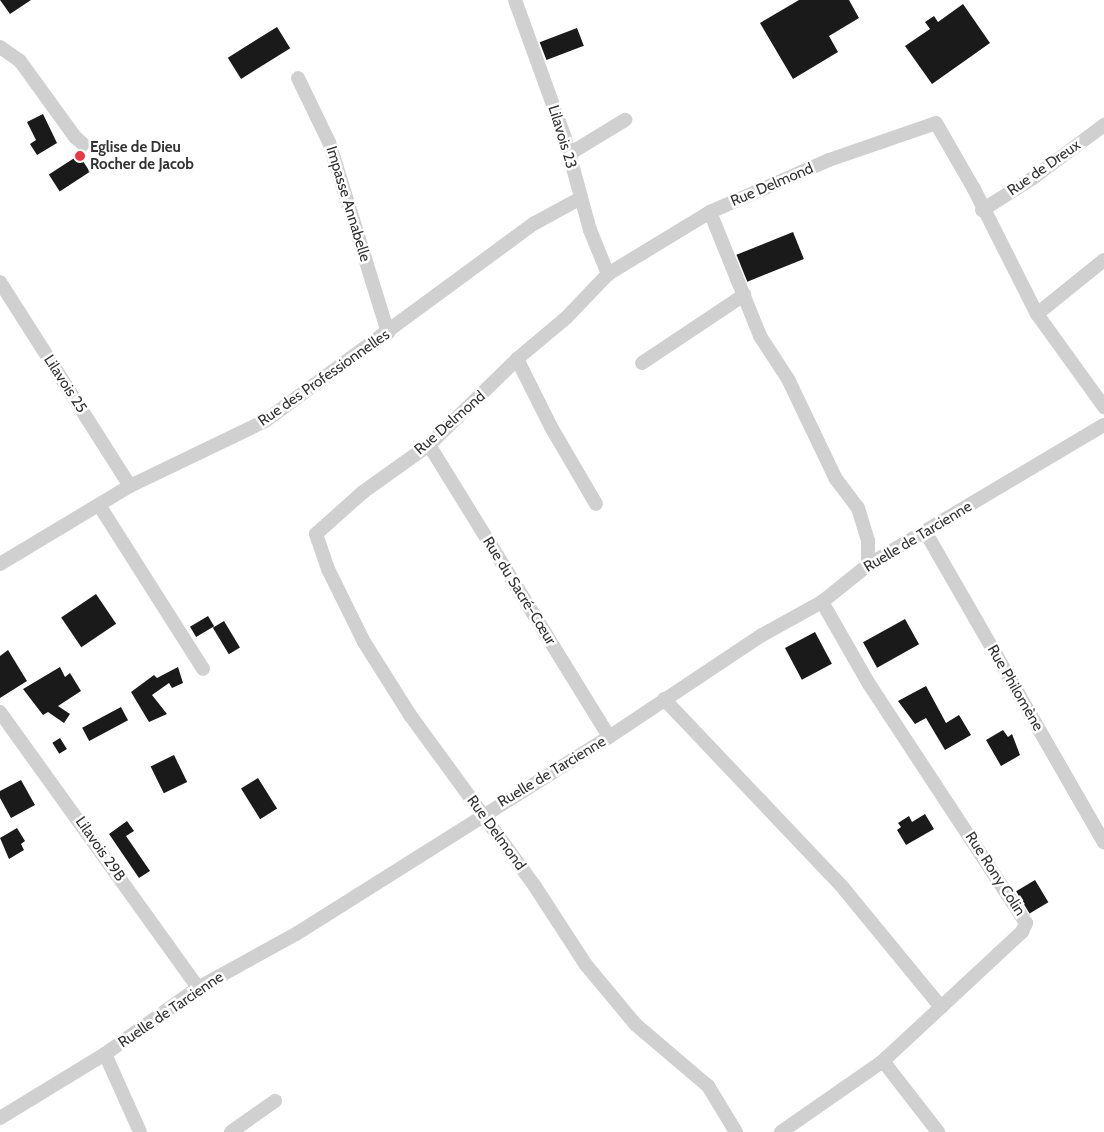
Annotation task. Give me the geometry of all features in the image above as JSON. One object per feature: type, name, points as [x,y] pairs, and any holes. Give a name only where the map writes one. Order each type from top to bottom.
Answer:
[{"type":"street","name":"Lilavois 23","points":[[515,0],[569,154],[581,198],[608,274]]},
{"type":"street","points":[[0,47],[20,61],[74,137],[83,144]]},
{"type":"street","name":"Impasse Annabelle","points":[[298,78],[329,142],[388,333]]},
{"type":"street","points":[[569,154],[625,120]]},
{"type":"street","name":"Rue Delmond","points":[[736,1132],[708,1086],[636,1025],[586,966],[483,814],[410,715],[364,642],[328,569],[316,534],[363,492],[429,445],[517,359],[566,318],[608,274],[710,212],[829,160],[936,124],[974,189],[982,210],[1037,314],[1104,407]]},
{"type":"street","name":"Rue de Dreux","points":[[982,210],[1033,178],[1104,125]]},
{"type":"street","name":"Rue des Professionnelles","points":[[0,564],[130,486],[266,421],[535,223],[581,198]]},
{"type":"street","points":[[710,212],[760,336],[788,379],[836,479],[858,508],[868,540],[868,565]]},
{"type":"street","points":[[1037,314],[1104,260]]},
{"type":"street","name":"Lilavois 25","points":[[0,282],[130,486]]},
{"type":"street","points":[[642,362],[744,295]]},
{"type":"street","points":[[517,359],[552,427],[596,504]]},
{"type":"street","name":"Ruelle de Tarcienne","points":[[0,1118],[105,1054],[198,988],[296,934],[483,814],[610,737],[664,699],[762,636],[822,602],[868,565],[926,533],[1104,425]]},
{"type":"street","name":"Rue du Sacré-Cœur","points":[[429,445],[610,737]]},
{"type":"street","points":[[100,504],[202,669]]},
{"type":"street","name":"Rue Philomène","points":[[926,533],[1104,842]]},
{"type":"street","name":"Rue Rony Colin","points":[[781,1132],[883,1060],[1022,932],[1026,923],[869,684],[822,602]]},
{"type":"street","points":[[664,699],[844,890],[941,1007]]},
{"type":"street","name":"Lilavois 29B","points":[[0,712],[198,988]]},
{"type":"street","points":[[105,1054],[140,1132]]},
{"type":"street","points":[[883,1060],[938,1132]]},
{"type":"street","points":[[231,1132],[275,1101]]},
{"type":"building","points":[[0,0],[31,0],[10,14]]},
{"type":"building","points":[[799,0],[849,0],[859,18],[829,36],[838,52],[793,79],[760,23]]},
{"type":"building","points":[[963,4],[990,43],[932,84],[905,46],[930,29],[925,22],[934,16],[938,22]]},
{"type":"building","points":[[277,27],[290,48],[241,79],[228,58]]},
{"type":"building","points":[[577,28],[584,46],[546,60],[540,42]]},
{"type":"building","points":[[43,114],[57,143],[37,155],[30,144],[36,140],[27,122]]},
{"type":"building","points":[[79,155],[90,172],[60,191],[49,175]]},
{"type":"building","points":[[793,232],[804,259],[747,282],[736,255]]},
{"type":"building","points":[[96,594],[116,624],[81,647],[61,617]]},
{"type":"building","points":[[208,616],[214,626],[196,637],[190,627]]},
{"type":"building","points":[[905,619],[919,644],[877,668],[863,642]]},
{"type":"building","points":[[224,621],[240,648],[229,654],[213,628]]},
{"type":"building","points":[[815,632],[832,664],[802,680],[785,648]]},
{"type":"building","points":[[8,650],[27,681],[0,698],[0,656]]},
{"type":"building","points":[[60,667],[65,677],[70,673],[81,691],[58,706],[70,714],[64,723],[48,712],[43,715],[23,689]]},
{"type":"building","points":[[178,667],[183,683],[172,688],[169,683],[152,695],[167,714],[149,722],[131,692],[154,675],[157,678]]},
{"type":"building","points":[[926,686],[946,723],[959,715],[971,735],[945,750],[926,718],[915,724],[898,701]]},
{"type":"building","points":[[121,707],[128,720],[89,741],[82,728]]},
{"type":"building","points":[[1003,730],[1008,737],[1012,734],[1020,755],[1001,766],[986,740]]},
{"type":"building","points":[[60,738],[67,749],[59,754],[52,743]]},
{"type":"building","points":[[174,755],[187,782],[164,793],[151,766]]},
{"type":"building","points":[[258,778],[277,809],[260,819],[241,789]]},
{"type":"building","points":[[21,780],[35,805],[11,818],[0,798],[0,791]]},
{"type":"building","points":[[925,814],[934,829],[906,845],[897,830],[901,827],[898,823],[909,816],[912,822]]},
{"type":"building","points":[[127,821],[134,831],[126,836],[150,871],[139,878],[109,834]]},
{"type":"building","points":[[17,828],[25,841],[21,844],[24,850],[9,859],[0,838]]},
{"type":"building","points":[[1035,880],[1048,902],[1030,914],[1016,891]]},
{"type":"place","name":"Eglise de Dieu Rocher de Jacob","points":[[80,156]]}]
